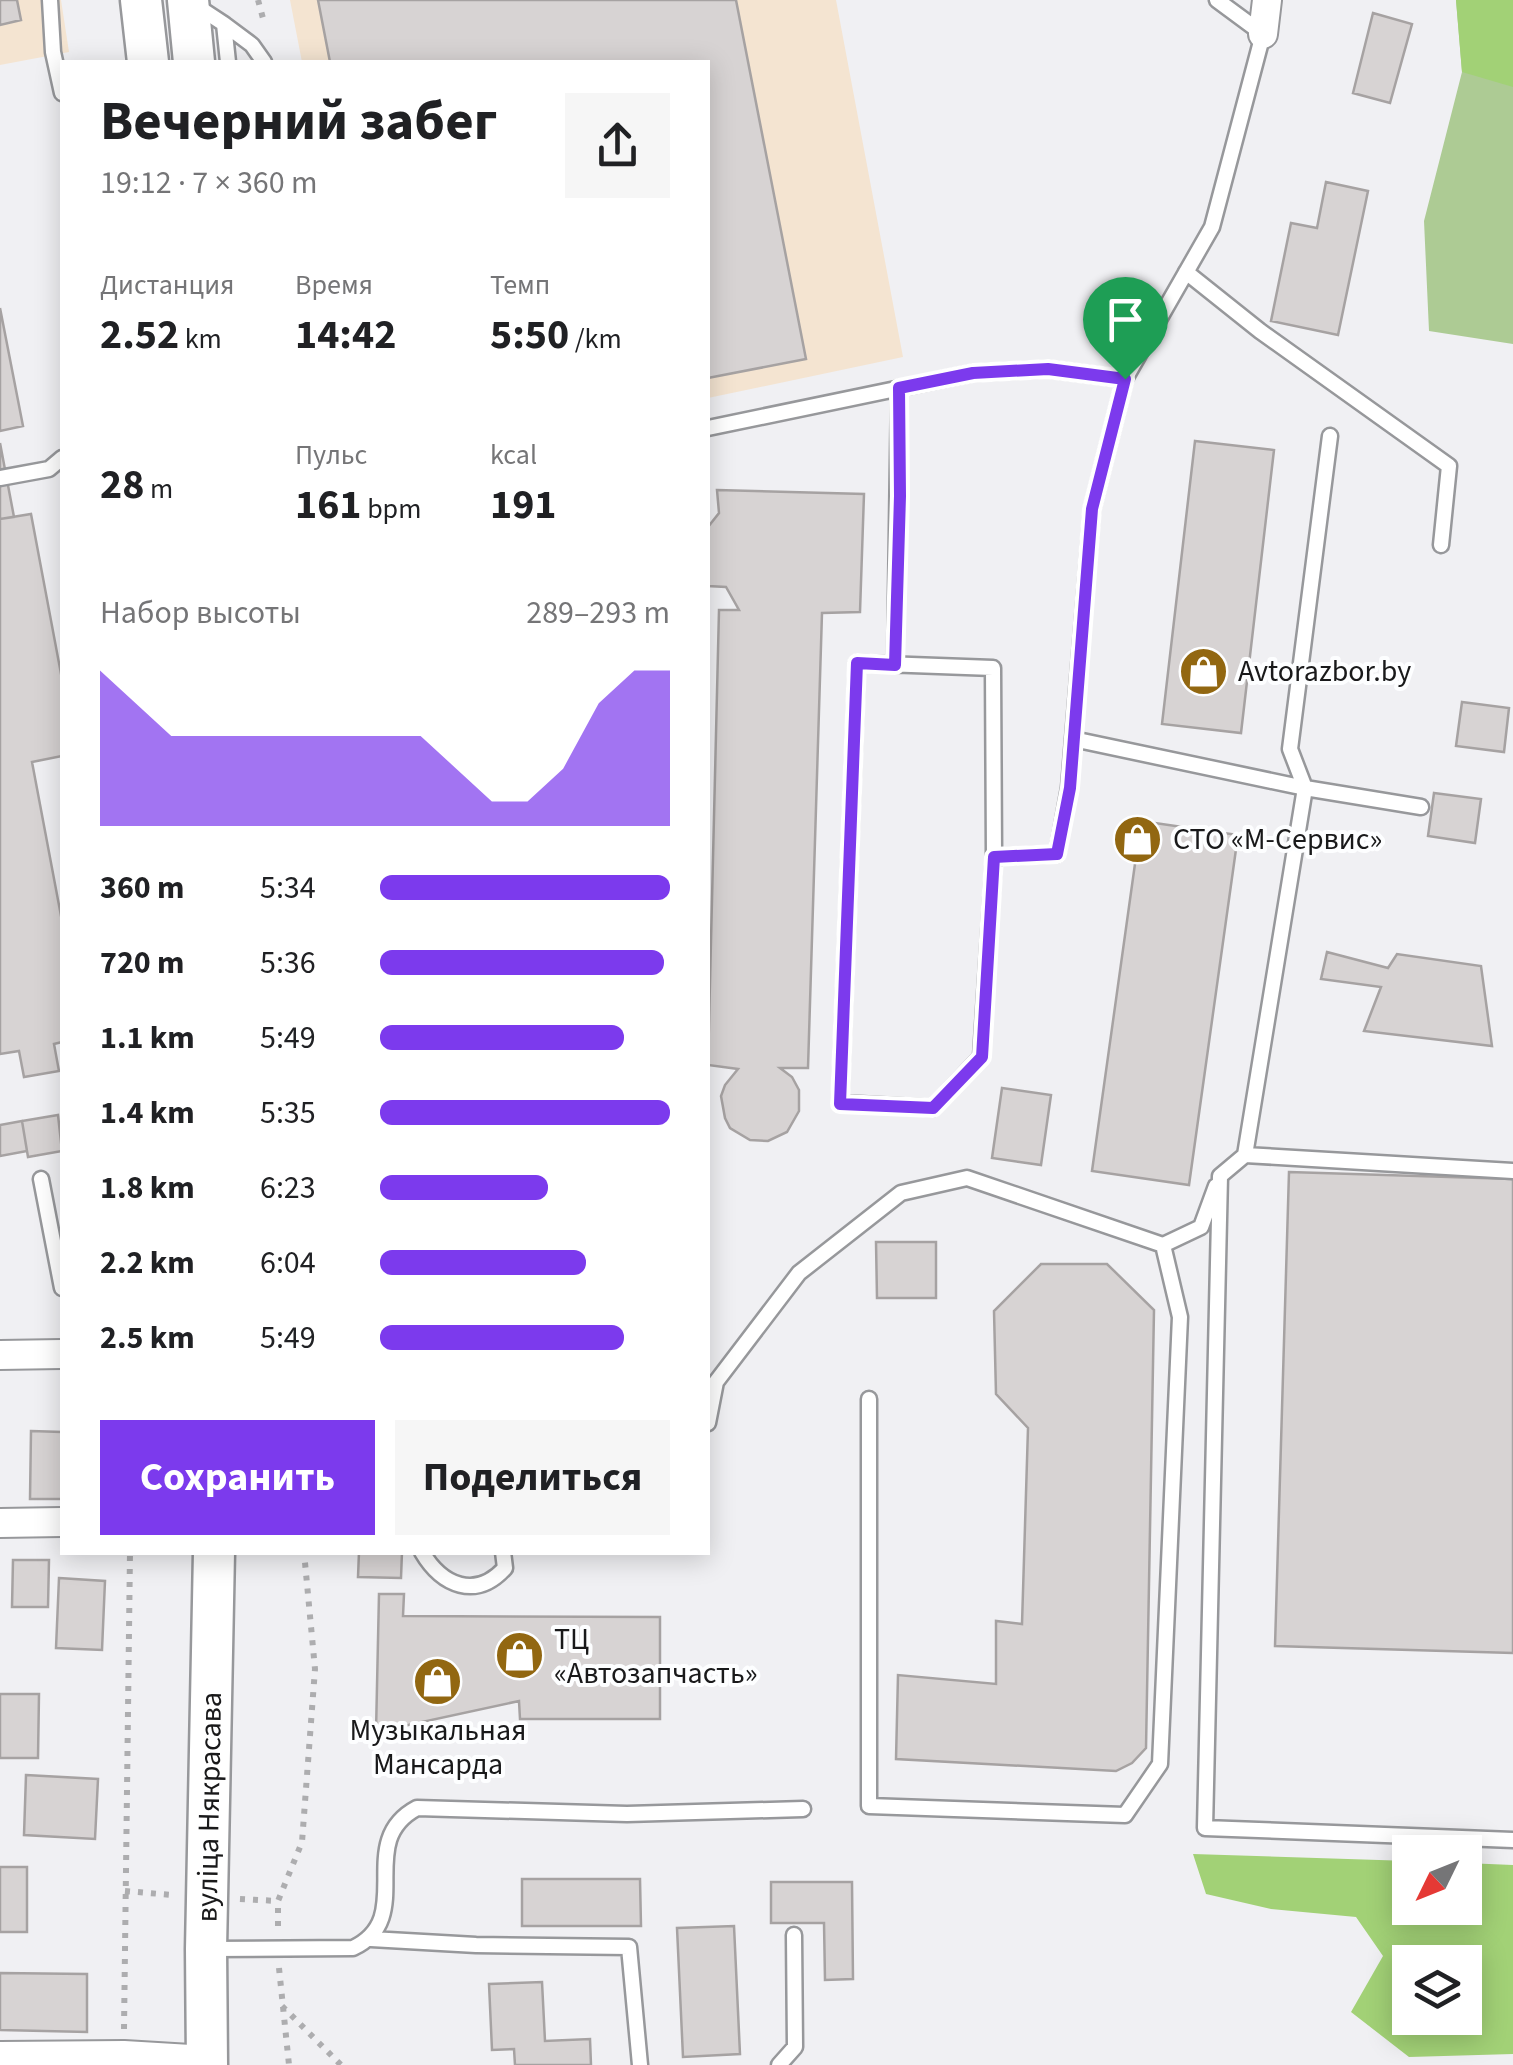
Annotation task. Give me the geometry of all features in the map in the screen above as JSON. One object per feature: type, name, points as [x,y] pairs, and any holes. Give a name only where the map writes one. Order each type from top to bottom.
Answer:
[{"type":"main road","points":[[140,0],[148,60]]},
{"type":"main road","points":[[188,0],[194,60]]},
{"type":"main road","name":"вуліца Някрасава","points":[[207,2063],[214,1555]]},
{"type":"street","points":[[1263,34],[1267,0]]},
{"type":"street","points":[[0,1355],[60,1354]]},
{"type":"street","points":[[0,1523],[60,1522]]},
{"type":"street","points":[[0,2056],[124,2055],[207,2063]]},
{"type":"lane","points":[[50,0],[53,52],[60,83]]},
{"type":"lane","points":[[188,0],[252,44],[263,60]]},
{"type":"lane","points":[[994,857],[1057,854],[1070,788],[1092,509],[1125,379],[1212,227],[1263,34],[1216,0]]},
{"type":"lane","points":[[224,24],[228,60]]},
{"type":"lane","points":[[1186,272],[1448,466],[1441,545]]},
{"type":"lane","points":[[710,428],[973,373],[1048,369],[1125,379]]},
{"type":"lane","points":[[895,665],[899,388]]},
{"type":"lane","points":[[710,1413],[716,1382],[799,1272],[901,1193],[967,1178],[1163,1244],[1201,1227],[1220,1176],[1244,1155],[1305,788],[1290,749],[1330,436]]},
{"type":"lane","points":[[0,478],[49,469],[60,460]]},
{"type":"lane","points":[[857,663],[994,668],[994,857],[982,1057],[933,1108],[840,1104],[857,663]]},
{"type":"lane","points":[[1073,739],[1305,788],[1421,806]]},
{"type":"lane","points":[[1244,1155],[1513,1172]]},
{"type":"lane","points":[[1220,1176],[1205,1828],[1513,1840]]},
{"type":"lane","points":[[41,1179],[60,1278]]},
{"type":"lane","points":[[869,1398],[868,1806],[1124,1816],[1160,1764],[1180,1317],[1163,1244]]},
{"type":"lane","points":[[424,1555],[432,1569],[452,1583],[473,1588],[493,1582],[505,1568],[504,1555]]},
{"type":"lane","points":[[206,1949],[353,1948],[370,1939],[382,1922],[388,1836],[399,1818],[417,1808],[628,1814],[803,1809]]},
{"type":"lane","points":[[778,2065],[795,2047],[794,1935]]},
{"type":"lane","points":[[370,1939],[629,1947],[640,2065]]},
{"type":"path","points":[[124,2055],[130,1555]]},
{"type":"path","points":[[288,2065],[278,1902],[302,1842],[315,1670],[304,1555]]},
{"type":"path","points":[[282,2005],[341,2065]]},
{"type":"shaded area","points":[[0,0],[61,0],[69,52],[0,65]]},
{"type":"shaded area","points":[[290,0],[836,0],[903,357],[710,398],[710,60],[302,60]]},
{"type":"green space","points":[[1456,0],[1513,0],[1513,344],[1429,331],[1424,221],[1462,72]]},
{"type":"green space","points":[[1456,0],[1513,0],[1513,87],[1462,72]]},
{"type":"green space","points":[[1193,1854],[1392,1860],[1392,1925],[1482,1925],[1482,1864],[1513,1865],[1513,2054],[1409,2057],[1351,2012],[1383,1956],[1356,1917],[1271,1909],[1206,1894]]},
{"type":"building","points":[[0,0],[17,0],[21,20],[0,25]]},
{"type":"building","points":[[318,0],[736,0],[806,359],[710,378],[710,60],[330,60]]},
{"type":"building","points":[[1373,13],[1412,24],[1390,103],[1353,93]]},
{"type":"building","points":[[1326,182],[1368,191],[1338,335],[1271,321],[1291,223],[1317,228]]},
{"type":"building","points":[[0,308],[23,426],[0,431]]},
{"type":"building","points":[[1195,441],[1274,450],[1241,733],[1162,724]]},
{"type":"building","points":[[0,443],[14,517],[0,519]]},
{"type":"building","points":[[717,490],[864,494],[860,612],[822,613],[808,1068],[780,1068],[792,1077],[799,1090],[799,1111],[787,1132],[768,1141],[750,1140],[730,1128],[721,1096],[738,1069],[710,1065],[719,610],[739,610],[726,587],[710,586],[710,524],[719,513]]},
{"type":"building","points":[[31,514],[60,668],[60,756],[32,762],[60,910],[60,1042],[54,1044],[59,1071],[24,1077],[19,1051],[0,1054],[0,519]]},
{"type":"building","points":[[1462,702],[1509,708],[1504,752],[1456,746]]},
{"type":"building","points":[[1434,793],[1481,799],[1475,843],[1428,836]]},
{"type":"building","points":[[1141,821],[1238,835],[1189,1185],[1092,1171]]},
{"type":"building","points":[[1327,952],[1388,968],[1397,954],[1481,966],[1492,1046],[1364,1031],[1381,987],[1321,979]]},
{"type":"building","points":[[1002,1088],[1051,1095],[1041,1165],[992,1158]]},
{"type":"building","points":[[58,1115],[60,1151],[28,1157],[22,1121]]},
{"type":"building","points":[[22,1121],[27,1151],[0,1156],[0,1125]]},
{"type":"building","points":[[1289,1172],[1513,1179],[1513,1653],[1275,1646]]},
{"type":"building","points":[[876,1242],[936,1242],[936,1298],[877,1298]]},
{"type":"building","points":[[1041,1264],[1107,1264],[1154,1310],[1146,1748],[1132,1763],[1116,1771],[896,1759],[898,1675],[996,1684],[996,1621],[1022,1624],[1028,1428],[996,1394],[994,1311]]},
{"type":"building","points":[[31,1431],[60,1432],[60,1499],[30,1499]]},
{"type":"building","points":[[359,1555],[402,1555],[401,1578],[358,1577]]},
{"type":"building","points":[[13,1560],[49,1560],[48,1607],[12,1607]]},
{"type":"building","points":[[59,1578],[105,1581],[102,1650],[56,1648]]},
{"type":"building","name":"ТЦ «Автозапчасть»","points":[[379,1594],[404,1594],[403,1616],[660,1617],[660,1719],[520,1719],[519,1701],[376,1732]]},
{"type":"building","points":[[0,1694],[39,1694],[38,1758],[0,1758]]},
{"type":"building","points":[[26,1775],[98,1779],[95,1839],[24,1835]]},
{"type":"building","points":[[0,1867],[27,1867],[27,1932],[0,1932]]},
{"type":"building","points":[[522,1879],[640,1879],[641,1926],[522,1926]]},
{"type":"building","points":[[771,1882],[852,1882],[853,1979],[825,1980],[824,1923],[771,1923]]},
{"type":"building","points":[[734,1926],[740,2054],[683,2057],[677,1928]]},
{"type":"building","points":[[0,1973],[87,1974],[87,2032],[0,2030]]},
{"type":"building","points":[[542,1982],[545,2041],[590,2039],[591,2065],[515,2065],[514,2049],[492,2050],[489,1984]]},
{"type":"place","name":"Avtorazbor.by","points":[[1203,671]]},
{"type":"place","name":"СТО «М-Сервис»","points":[[1138,839]]},
{"type":"place","name":"ТЦ «Автозапчасть»","points":[[519,1656]]},
{"type":"place","name":"Музыкальная Мансарда","points":[[438,1681]]},
{"type":"route","points":[[1048,369],[1125,379],[1092,509],[1070,788],[1057,854],[994,857],[982,1057],[933,1108],[840,1104],[857,663],[895,665],[899,388],[973,373],[1048,369]]}]
